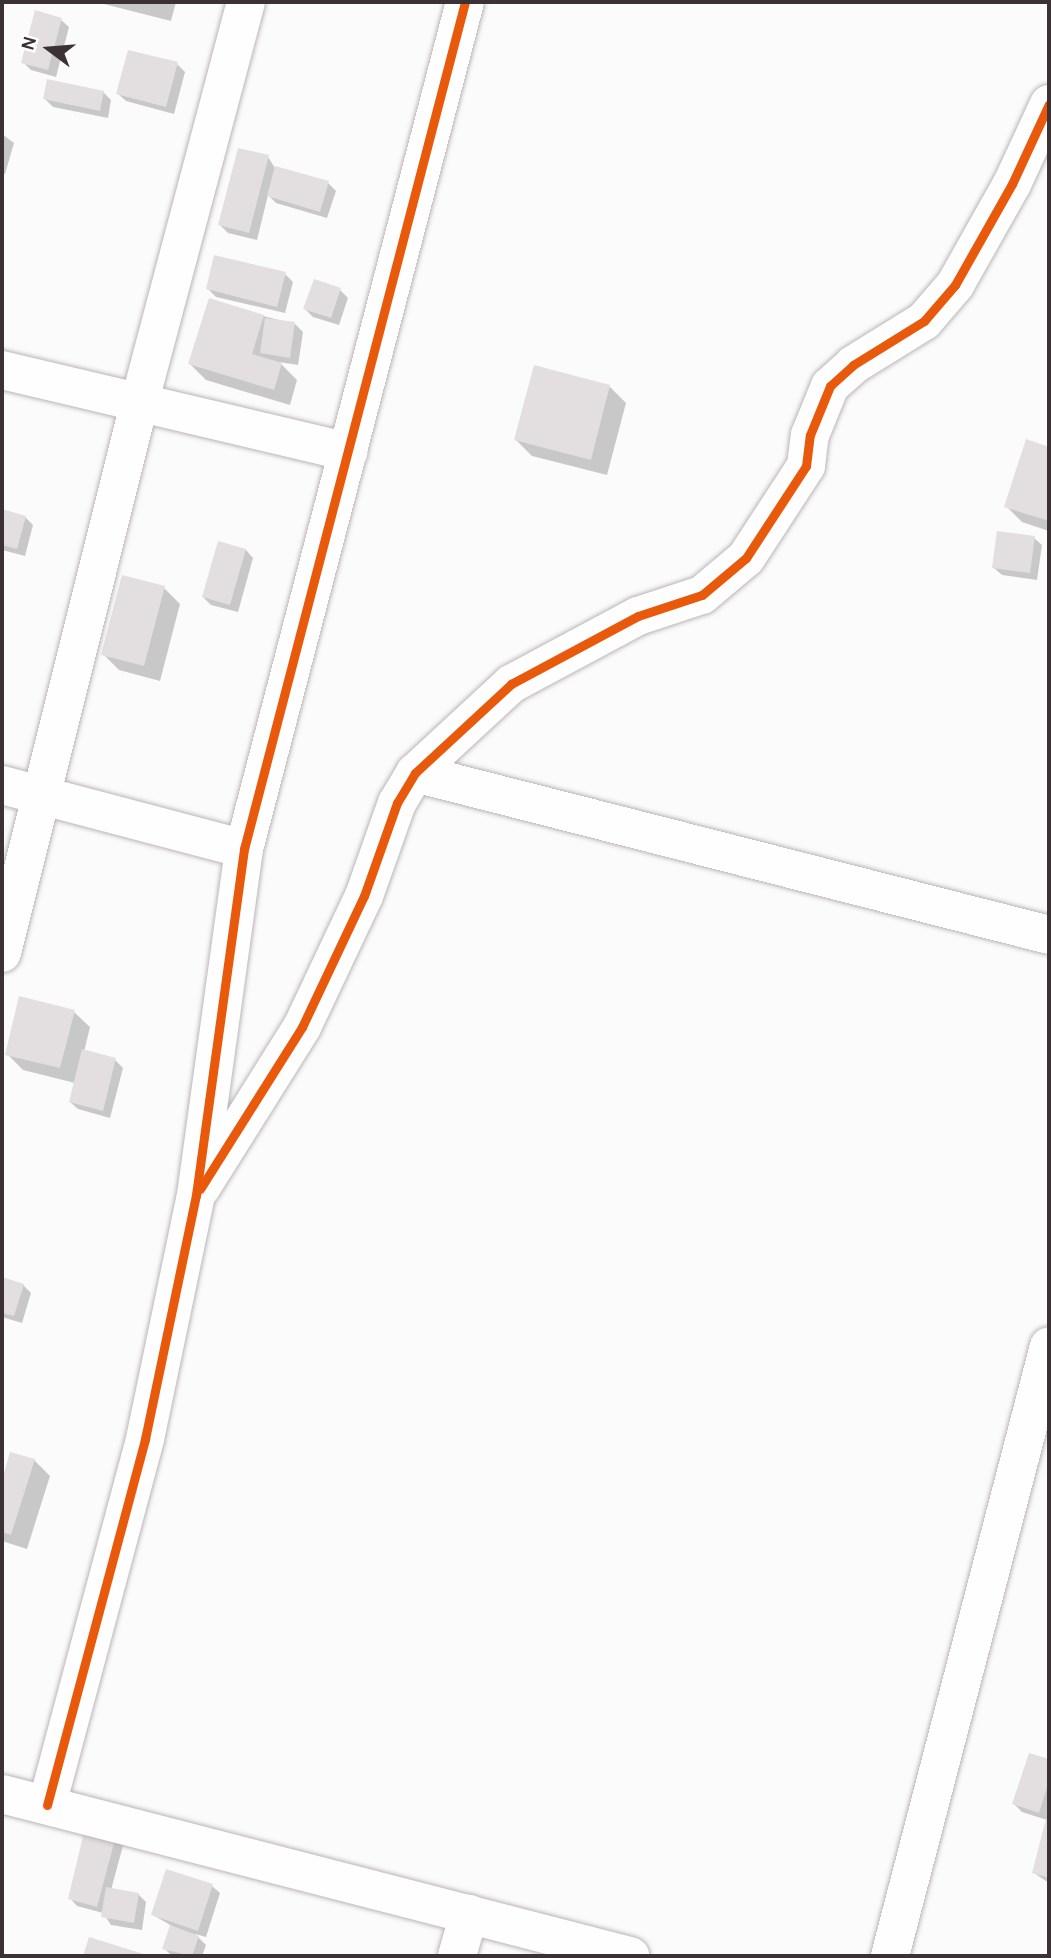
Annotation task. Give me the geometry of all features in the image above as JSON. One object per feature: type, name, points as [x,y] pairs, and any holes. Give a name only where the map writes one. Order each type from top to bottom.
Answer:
[{"type":"street","points":[[2,953],[139,404],[246,2]]},
{"type":"street","points":[[47,1805],[145,1439],[196,1195],[244,849],[465,2]]},
{"type":"street","points":[[196,1195],[302,1027],[364,896],[397,803],[415,773],[511,684],[638,616],[702,595],[746,558],[806,466],[810,435],[830,386],[853,365],[924,321],[955,285],[1012,184],[1049,104]]},
{"type":"street","points":[[2,370],[348,453]]},
{"type":"street","points":[[415,773],[1049,935]]},
{"type":"street","points":[[2,785],[244,849]]},
{"type":"street","points":[[890,1956],[1049,1346]]},
{"type":"street","points":[[2,1794],[630,1956]]},
{"type":"street","points":[[457,1956],[469,1914]]},
{"type":"building","points":[[35,10],[62,18],[48,70],[21,63]]},
{"type":"building","points":[[128,50],[178,62],[166,107],[116,94]]},
{"type":"building","points":[[47,79],[104,91],[100,111],[43,99]]},
{"type":"building","points":[[238,148],[269,155],[249,233],[218,225]]},
{"type":"building","points":[[275,166],[329,181],[320,212],[267,196]]},
{"type":"building","points":[[214,255],[286,272],[277,307],[206,289]]},
{"type":"building","points":[[314,279],[341,288],[331,318],[303,309]]},
{"type":"building","points":[[209,298],[264,315],[252,354],[282,363],[274,390],[188,364]]},
{"type":"building","points":[[265,318],[295,322],[290,358],[260,353]]},
{"type":"building","points":[[534,365],[610,385],[591,460],[514,440]]},
{"type":"building","points":[[1026,439],[1049,447],[1049,521],[1004,507]]},
{"type":"building","points":[[2,509],[26,516],[17,549],[2,545]]},
{"type":"building","points":[[997,531],[1035,536],[1030,573],[992,568]]},
{"type":"building","points":[[218,541],[246,549],[230,605],[202,597]]},
{"type":"building","points":[[122,575],[165,586],[144,666],[101,655]]},
{"type":"building","points":[[19,996],[75,1010],[60,1068],[5,1055]]},
{"type":"building","points":[[82,1049],[116,1058],[103,1111],[69,1102]]},
{"type":"building","points":[[2,1277],[24,1284],[14,1316],[2,1313]]},
{"type":"building","points":[[10,1452],[35,1459],[11,1535],[2,1532],[2,1480]]},
{"type":"building","points":[[1029,1753],[1049,1759],[1049,1781],[1039,1813],[1012,1804]]},
{"type":"building","points":[[1046,1819],[1049,1820],[1049,1878],[1032,1873]]},
{"type":"building","points":[[86,1824],[117,1832],[97,1907],[68,1899]]},
{"type":"building","points":[[166,1869],[213,1884],[198,1931],[151,1915]]},
{"type":"building","points":[[106,1887],[139,1893],[134,1923],[101,1917]]},
{"type":"building","points":[[170,1925],[199,1936],[192,1956],[162,1949]]},
{"type":"building","points":[[89,1937],[150,1956],[83,1956]]},
{"type":"cycle path","points":[[47,1805],[145,1439],[196,1195],[244,849],[465,2]]},
{"type":"cycle path","points":[[200,1189],[302,1027],[364,896],[397,803],[415,773],[511,684],[638,616],[702,595],[746,558],[806,466],[810,435],[830,386],[853,365],[924,321],[955,285],[1012,184],[1049,104]]}]
